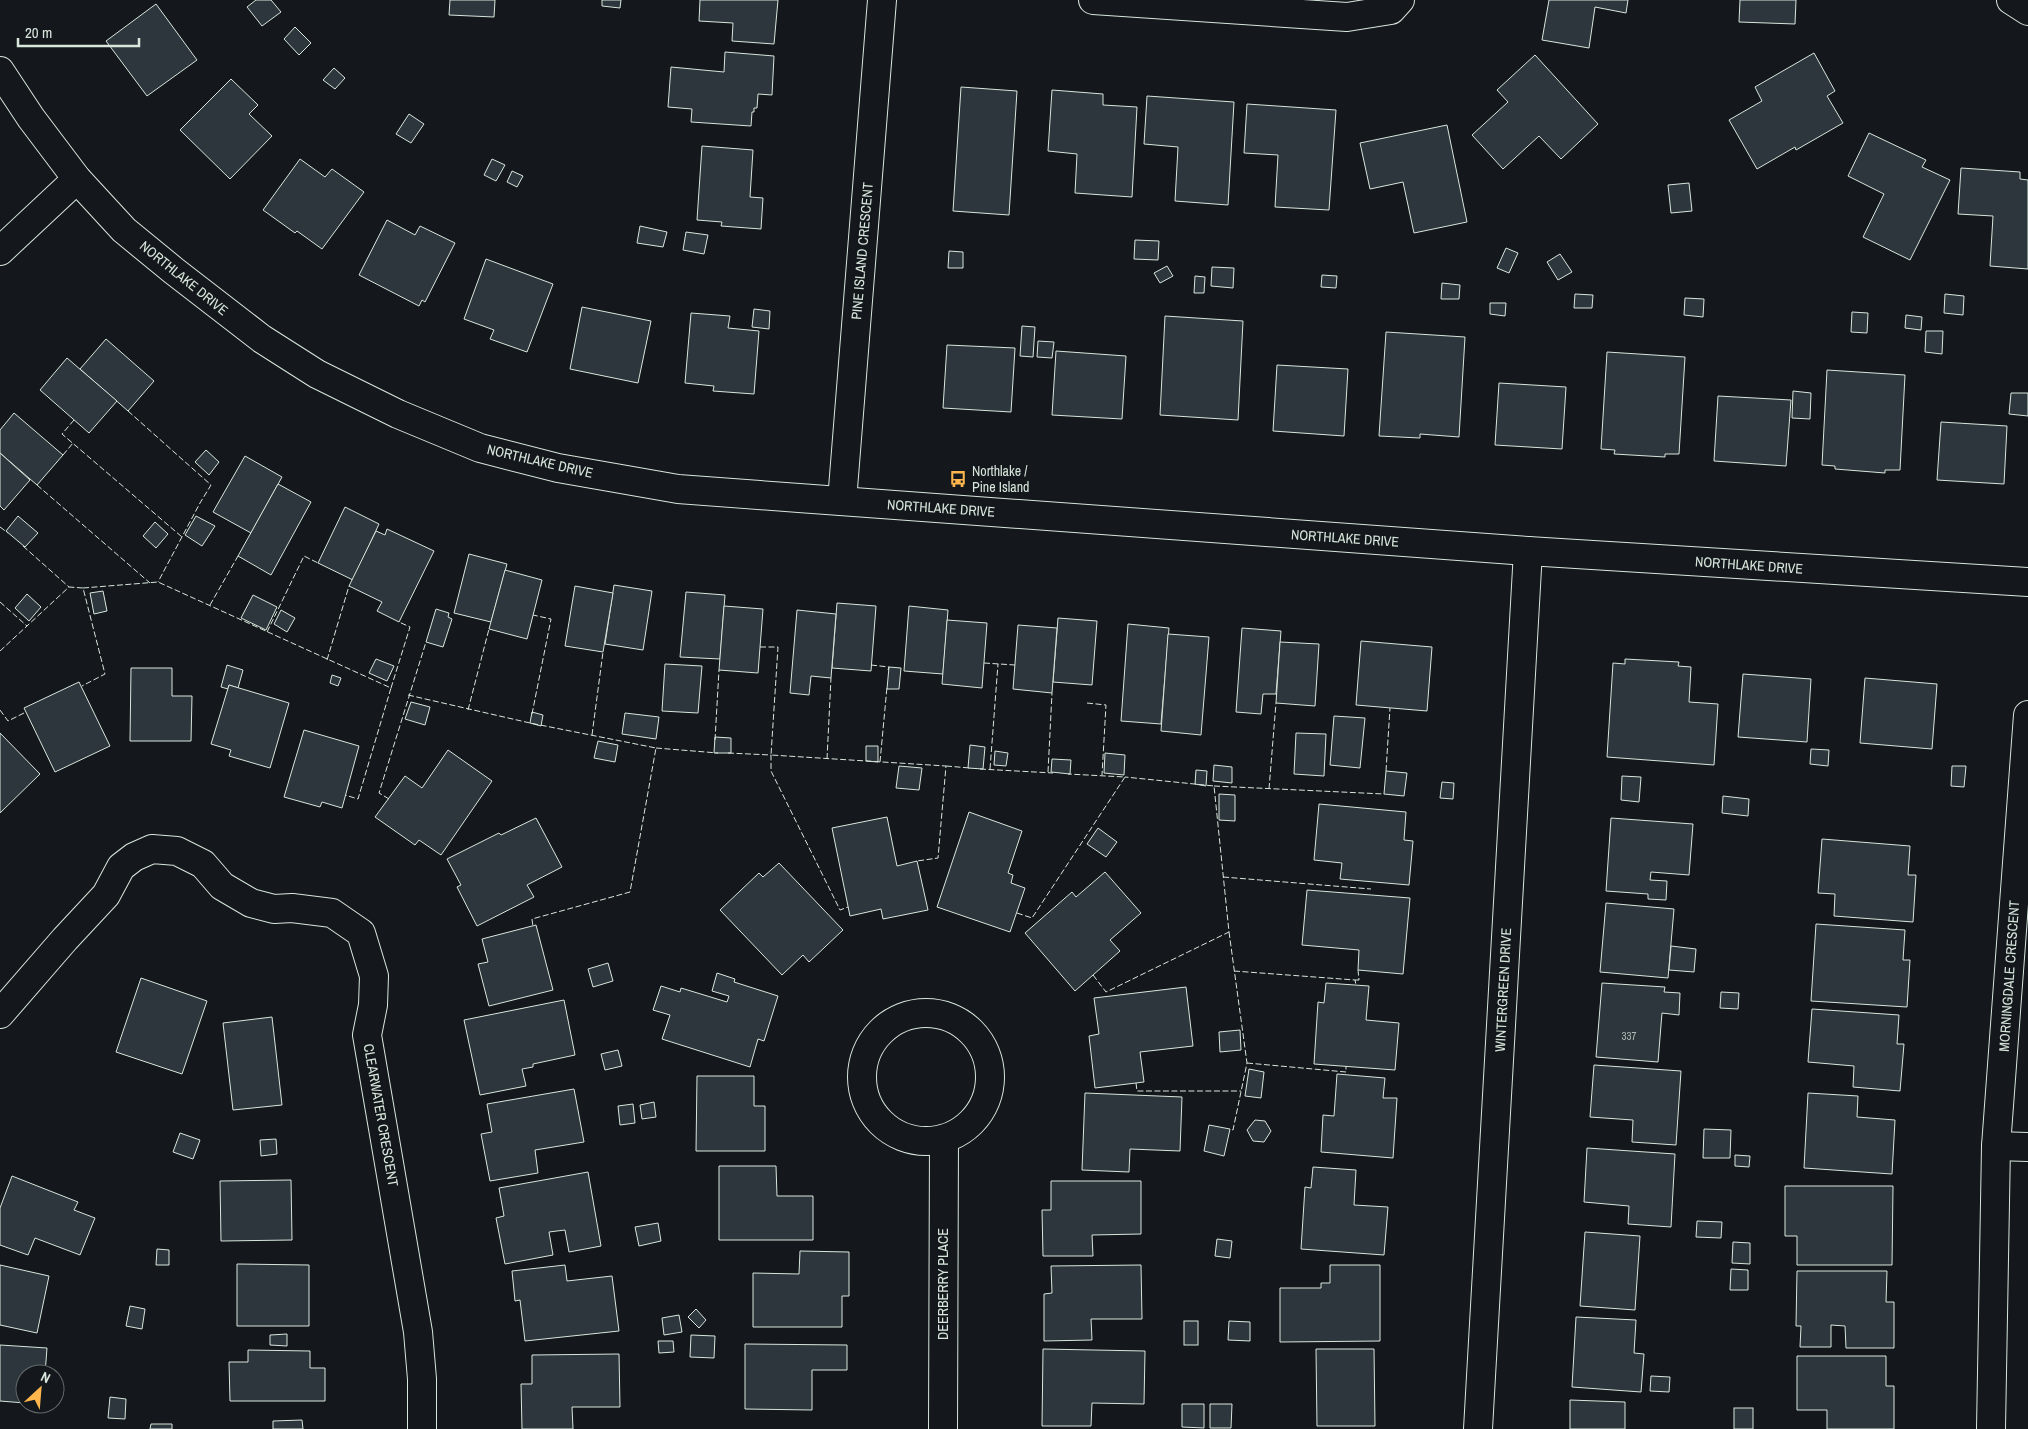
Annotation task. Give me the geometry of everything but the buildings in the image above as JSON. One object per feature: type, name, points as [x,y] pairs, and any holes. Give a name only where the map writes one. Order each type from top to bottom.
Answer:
[{"type":"street","name":"PINE ISLAND CRESCENT","points":[[842,501],[882,0]]},
{"type":"street","points":[[1093,0],[1347,17],[1391,10],[1400,0]]},
{"type":"street","points":[[2011,0],[2028,10]]},
{"type":"street","name":"NORTHLAKE DRIVE","points":[[0,70],[32,118],[77,179],[124,230],[262,340],[317,374],[407,417],[480,448],[558,468],[678,489],[1528,551],[2028,582]]},
{"type":"street","points":[[0,251],[77,179]]},
{"type":"street","name":"WINTERGREEN DRIVE","points":[[1478,1429],[1528,551]]},
{"type":"street","name":"MORNINGDALE CRESCENT","points":[[1991,1429],[1996,1146],[2028,715]]},
{"type":"street","name":"CLEARWATER CRESCENT","points":[[0,1014],[64,939],[106,895],[121,867],[134,857],[152,848],[177,851],[203,864],[222,886],[252,903],[274,909],[292,908],[332,913],[361,933],[374,976],[373,1005],[367,1035],[418,1332],[422,1379],[422,1429]]},
{"type":"street","points":[[931,1013],[958,1022],[972,1032],[985,1050],[990,1080],[986,1102],[980,1113],[964,1130],[944,1139],[929,1142],[907,1138],[887,1128],[871,1111],[864,1090],[864,1062],[867,1052],[880,1033],[898,1020],[909,1016],[931,1013]]},
{"type":"street","name":"DEERBERRY PLACE","points":[[942,1429],[944,1139]]},
{"type":"street","points":[[1996,1146],[2028,1147]]},
{"type":"fence","points":[[128,411],[211,485],[158,582]]},
{"type":"fence","points":[[74,420],[62,434],[182,537]]},
{"type":"fence","points":[[63,455],[73,443]]},
{"type":"fence","points":[[37,485],[150,583]]},
{"type":"fence","points":[[0,527],[8,533]]},
{"type":"fence","points":[[23,546],[69,587]]},
{"type":"fence","points":[[210,605],[238,556]]},
{"type":"fence","points":[[267,632],[304,556],[318,563]]},
{"type":"fence","points":[[83,588],[158,582],[391,688],[358,799],[345,795]]},
{"type":"fence","points":[[327,660],[349,586]]},
{"type":"fence","points":[[0,651],[69,587],[83,588],[105,674],[82,686]]},
{"type":"fence","points":[[0,602],[27,626]]},
{"type":"fence","points":[[532,714],[551,619],[533,615]]},
{"type":"fence","points":[[391,688],[410,627],[399,622]]},
{"type":"fence","points":[[468,710],[489,629]]},
{"type":"fence","points":[[389,799],[379,793],[426,642]]},
{"type":"fence","points":[[760,647],[778,647],[771,755],[946,766],[938,858],[917,861]]},
{"type":"fence","points":[[592,735],[603,652]]},
{"type":"fence","points":[[984,663],[1015,665]]},
{"type":"fence","points":[[990,769],[998,664]]},
{"type":"fence","points":[[871,665],[889,667],[888,670]]},
{"type":"fence","points":[[715,740],[719,670]]},
{"type":"fence","points":[[827,759],[831,678]]},
{"type":"fence","points":[[880,762],[887,687]]},
{"type":"fence","points":[[1048,772],[1052,693]]},
{"type":"fence","points":[[408,695],[530,723],[656,748],[630,892],[532,919],[533,927]]},
{"type":"fence","points":[[1087,703],[1106,705],[1102,775]]},
{"type":"fence","points":[[1269,789],[1276,703]]},
{"type":"fence","points":[[1386,771],[1390,708]]},
{"type":"fence","points":[[0,710],[8,721],[26,712]]},
{"type":"fence","points":[[656,748],[718,753]]},
{"type":"fence","points":[[728,753],[771,755],[771,771],[840,910],[848,907]]},
{"type":"fence","points":[[946,766],[970,768]]},
{"type":"fence","points":[[980,769],[1053,773]]},
{"type":"fence","points":[[1017,913],[1032,918],[1125,777],[1068,774]]},
{"type":"fence","points":[[1093,975],[1106,992],[1229,932],[1214,786],[1125,777]]},
{"type":"fence","points":[[1214,786],[1384,794]]},
{"type":"fence","points":[[1223,877],[1371,889]]},
{"type":"fence","points":[[1229,932],[1247,1063],[1233,1130],[1230,1129]]},
{"type":"fence","points":[[1355,980],[1359,980],[1358,970]]},
{"type":"fence","points":[[1234,971],[1355,980],[1356,985]]},
{"type":"fence","points":[[1247,1063],[1346,1072],[1346,1066]]},
{"type":"fence","points":[[1136,1083],[1137,1091],[1241,1091]]},
{"type":"place","name":"Northlake / Pine Island","points":[[958,479]]}]
